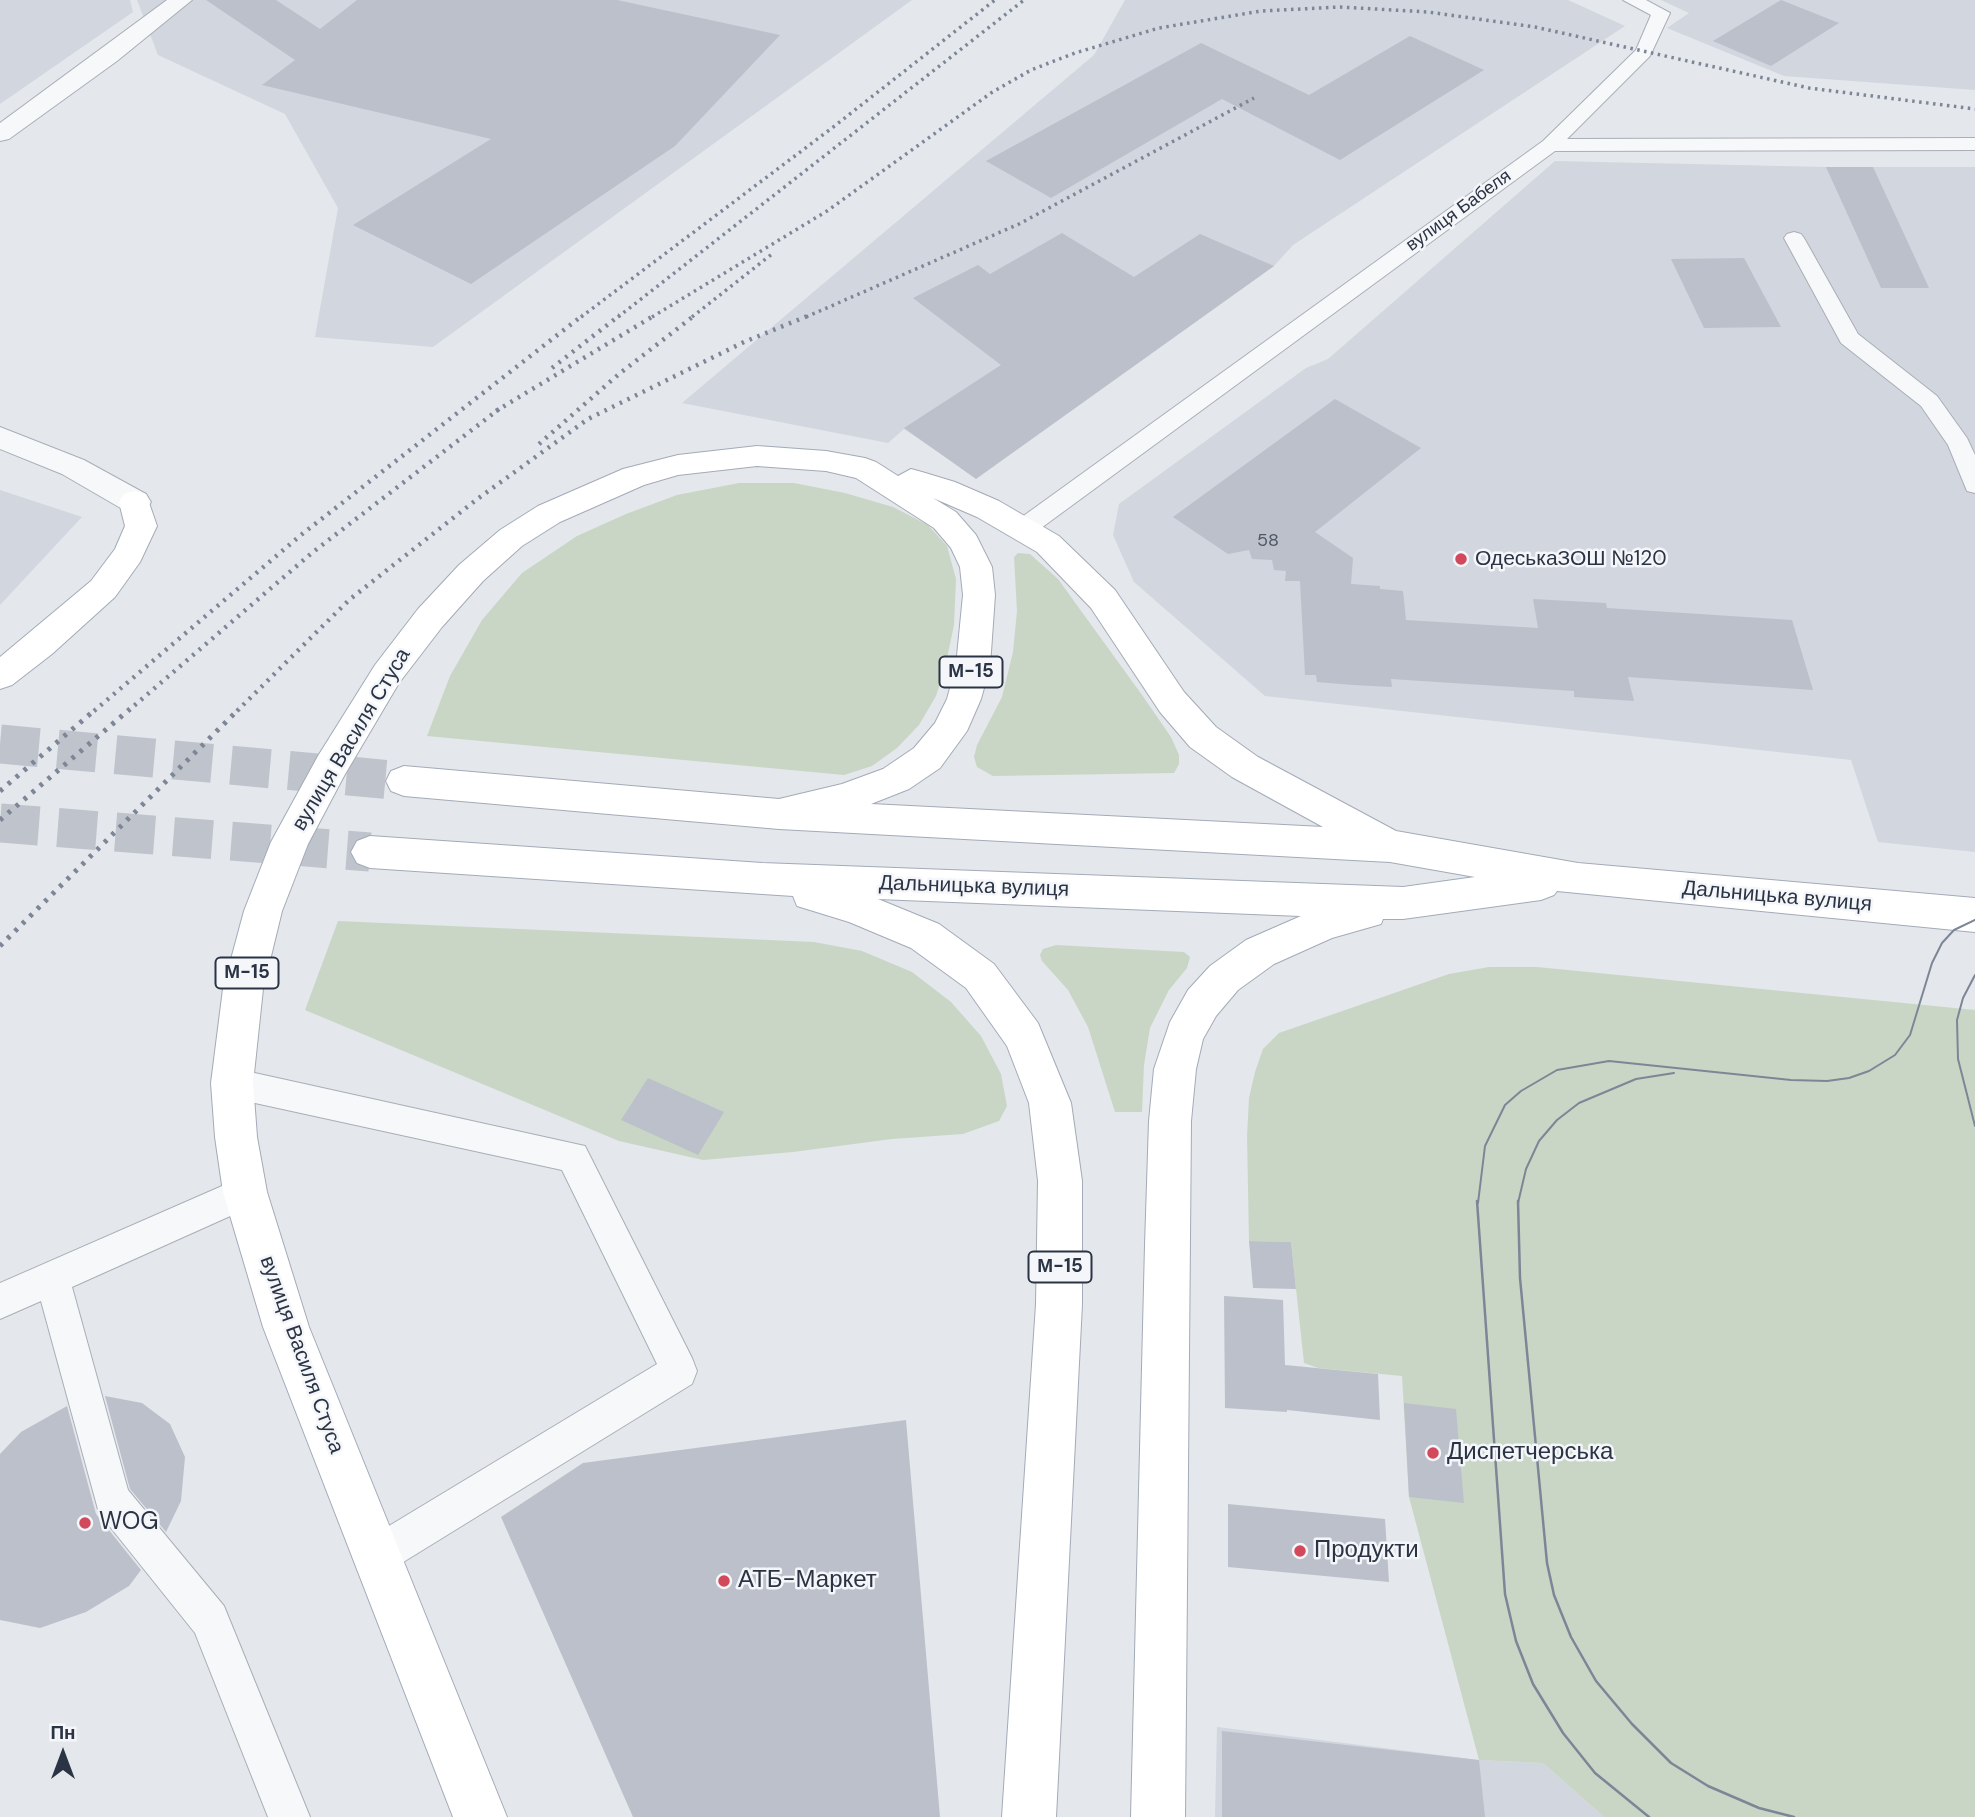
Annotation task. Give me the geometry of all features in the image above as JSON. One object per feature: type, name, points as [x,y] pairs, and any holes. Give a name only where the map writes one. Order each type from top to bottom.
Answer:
[{"type":"main road","name":"вулиця Василя Стуса","points":[[480,1817],[286,1327],[245,1192],[236,1137],[232,1083],[243,989],[263,911],[290,842],[331,766],[387,674],[430,618],[471,573],[511,538],[549,514],[634,477],[678,465],[719,459],[780,456],[826,461],[865,470],[945,520],[965,543],[976,567],[979,595],[978,630],[973,666],[964,699],[949,731],[928,758],[896,779],[845,798],[779,814]]},
{"type":"main road","points":[[865,470],[944,489],[1024,528],[1048,544],[1103,599],[1172,702],[1203,737],[1245,767],[1390,846]]},
{"type":"main road","points":[[0,676],[40,645],[103,589],[129,554],[141,526],[135,502]]},
{"type":"main road","name":"Дальницька вулиця","points":[[404,781],[779,814],[1390,846],[1578,879],[1975,915]]},
{"type":"main road","name":"Дальницька вулиця","points":[[370,852],[762,879],[1403,904],[1578,879]]},
{"type":"main road","name":"М-15","points":[[762,879],[857,908],[925,936],[980,976],[1024,1036],[1050,1103],[1060,1181],[1059,1304],[1029,1817]]},
{"type":"main road","points":[[1158,1817],[1170,1121],[1175,1069],[1184,1035],[1202,1003],[1224,978],[1260,952],[1325,923],[1403,904]]},
{"type":"street","points":[[0,134],[109,57],[181,0]]},
{"type":"street","points":[[0,436],[74,467],[135,502]]},
{"type":"lane","name":"вулиця Бабеля","points":[[1024,528],[1550,145],[1644,52],[1661,13],[1632,0]]},
{"type":"lane","points":[[1550,145],[1975,144]]},
{"type":"lane","points":[[1794,238],[1849,338],[1929,401],[1959,444],[1975,485]]},
{"type":"lane","points":[[232,1083],[573,1157],[679,1371],[378,1555]]},
{"type":"lane","points":[[0,1301],[245,1192]]},
{"type":"lane","points":[[52,1278],[113,1500],[210,1620],[289,1817]]},
{"type":"shaded area","points":[[0,0],[130,0],[133,12],[0,104]]},
{"type":"shaded area","points":[[137,0],[912,0],[433,347],[315,337],[338,208],[285,114],[158,55]]},
{"type":"shaded area","points":[[1125,0],[1568,0],[1625,26],[1293,245],[1274,266],[976,478],[904,429],[888,443],[682,403],[1094,55]]},
{"type":"shaded area","points":[[1661,0],[1975,0],[1975,90],[1784,76],[1667,28],[1689,13]]},
{"type":"shaded area","points":[[1555,161],[1826,167],[1975,167],[1975,852],[1878,842],[1851,760],[1265,696],[1134,582],[1113,535],[1119,504],[1306,368],[1328,359]]},
{"type":"shaded area","points":[[0,490],[82,517],[0,605]]},
{"type":"shaded area","points":[[1217,1727],[1479,1760],[1543,1763],[1604,1817],[1215,1817]]},
{"type":"green space","points":[[739,483],[794,483],[845,493],[893,507],[928,525],[947,546],[956,579],[954,625],[945,668],[936,696],[919,725],[897,748],[872,766],[844,775],[427,736],[450,676],[482,620],[522,573],[577,536],[626,514],[677,495]]},
{"type":"green space","points":[[1018,553],[1030,554],[1058,579],[1142,695],[1171,737],[1179,755],[1179,764],[1174,773],[993,776],[977,767],[974,757],[977,745],[1002,697],[1013,652],[1017,611],[1014,557]]},
{"type":"green space","points":[[338,921],[814,942],[862,951],[912,972],[951,1002],[981,1036],[1001,1074],[1007,1106],[999,1121],[963,1134],[892,1139],[793,1152],[703,1160],[619,1141],[305,1010]]},
{"type":"green space","points":[[1056,945],[1184,952],[1190,957],[1187,968],[1169,990],[1150,1028],[1144,1065],[1142,1112],[1115,1112],[1088,1027],[1068,990],[1042,961],[1040,955],[1043,949]]},
{"type":"green space","points":[[1489,967],[1537,967],[1975,1010],[1975,1817],[1604,1817],[1543,1763],[1479,1760],[1409,1497],[1402,1376],[1318,1368],[1304,1363],[1291,1242],[1249,1241],[1247,1136],[1249,1098],[1255,1072],[1263,1049],[1279,1033],[1449,974]]},
{"type":"building","points":[[206,0],[276,0],[320,29],[357,0],[617,0],[780,35],[675,146],[471,284],[353,225],[491,139],[262,85],[295,60]]},
{"type":"building","points":[[1781,0],[1839,23],[1771,66],[1713,41]]},
{"type":"building","points":[[1410,36],[1484,70],[1340,160],[1222,99],[1051,198],[986,161],[1201,43],[1309,95]]},
{"type":"building","points":[[1826,167],[1873,167],[1929,288],[1881,288]]},
{"type":"building","points":[[1062,233],[1134,277],[1200,234],[1274,266],[976,479],[904,428],[1001,365],[913,298],[978,265],[990,274]]},
{"type":"building","points":[[1744,258],[1781,327],[1704,328],[1671,259]]},
{"type":"building","points":[[1335,399],[1421,448],[1315,532],[1353,558],[1351,584],[1403,591],[1406,620],[1538,628],[1533,599],[1606,603],[1607,608],[1792,620],[1813,690],[1628,677],[1634,701],[1574,697],[1574,691],[1391,679],[1392,687],[1353,685],[1317,682],[1316,675],[1305,675],[1300,581],[1285,581],[1286,571],[1274,570],[1272,560],[1252,559],[1249,550],[1228,554],[1173,517]]},
{"type":"building","points":[[648,1078],[724,1112],[698,1155],[621,1120]]},
{"type":"building","points":[[1249,1241],[1291,1242],[1296,1289],[1253,1288]]},
{"type":"building","points":[[1224,1296],[1283,1300],[1285,1365],[1378,1374],[1380,1420],[1287,1410],[1225,1408]]},
{"type":"building","points":[[105,1396],[142,1403],[170,1424],[185,1457],[181,1501],[166,1532],[130,1489]]},
{"type":"building","name":"Диспетчерська","points":[[1404,1403],[1456,1409],[1464,1503],[1409,1497]]},
{"type":"building","name":"WOG","points":[[67,1406],[96,1514],[141,1570],[129,1586],[86,1612],[40,1628],[0,1620],[0,1454],[21,1432]]},
{"type":"building","name":"АТБ-Маркет","points":[[906,1420],[940,1817],[633,1817],[501,1517],[583,1463]]},
{"type":"building","points":[[1228,1504],[1385,1519],[1389,1582],[1228,1567]]},
{"type":"building","points":[[1222,1731],[1479,1760],[1485,1817],[1222,1817]]},
{"type":"tunnel","points":[[0,744],[404,781]]},
{"type":"tunnel","points":[[0,823],[370,852]]},
{"type":"tram line","points":[[1478,1203],[1485,1146],[1505,1105],[1521,1091],[1557,1070],[1609,1061],[1791,1080],[1827,1081],[1849,1078],[1869,1071],[1895,1055],[1910,1035],[1932,963],[1942,943],[1954,930],[1975,920]]},
{"type":"tram line","points":[[1975,975],[1963,998],[1957,1020],[1958,1059],[1975,1126]]},
{"type":"tram line","points":[[1518,1203],[1526,1169],[1539,1141],[1557,1120],[1579,1103],[1636,1079],[1674,1073]]},
{"type":"tram line","points":[[1477,1201],[1505,1594],[1516,1641],[1533,1684],[1563,1733],[1595,1773],[1649,1817]]},
{"type":"tram line","points":[[1518,1203],[1520,1278],[1547,1563],[1554,1595],[1571,1637],[1596,1681],[1632,1724],[1671,1763],[1708,1786],[1759,1808],[1794,1817]]},
{"type":"railway","points":[[581,317],[832,128],[995,0]]},
{"type":"railway","points":[[618,317],[1024,0]]},
{"type":"railway","points":[[652,317],[827,211],[991,93],[1031,70],[1075,53],[1159,28],[1261,11],[1340,7],[1428,12],[1535,27],[1809,88],[1975,109]]},
{"type":"railway","points":[[806,317],[1019,224],[1254,98]]},
{"type":"railway","points":[[692,317],[772,254]]},
{"type":"railway","points":[[94,711],[301,535],[583,315]]},
{"type":"railway","points":[[552,368],[620,315]]},
{"type":"railway","points":[[498,410],[655,315]]},
{"type":"railway","points":[[539,444],[619,374],[695,315]]},
{"type":"railway","points":[[237,711],[349,600],[476,500],[588,419],[744,342],[810,315]]},
{"type":"railway","points":[[498,410],[503,406]]},
{"type":"railway","points":[[128,711],[313,552],[498,410]]},
{"type":"railway","points":[[0,791],[96,709]]},
{"type":"railway","points":[[0,820],[130,709]]},
{"type":"railway","points":[[0,946],[239,709]]},
{"type":"place","name":"ОдеськаЗОШ №120","points":[[1461,559]]},
{"type":"place","name":"Диспетчерська","points":[[1433,1453]]},
{"type":"place","name":"WOG","points":[[85,1523]]},
{"type":"place","name":"Продукти","points":[[1300,1551]]},
{"type":"place","name":"АТБ-Маркет","points":[[724,1581]]}]
